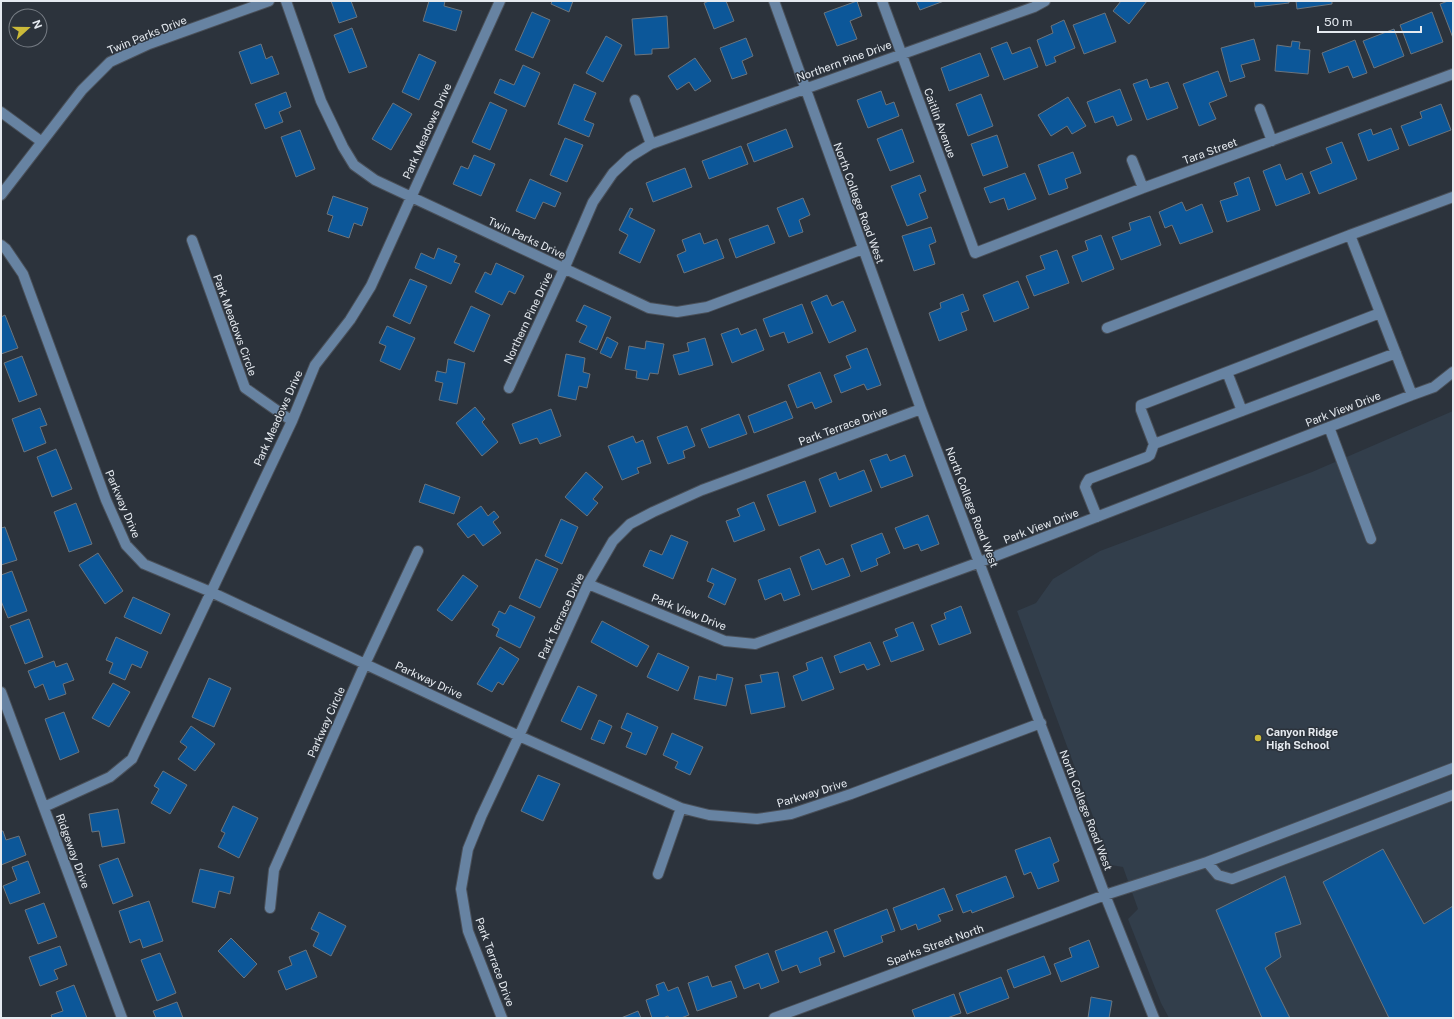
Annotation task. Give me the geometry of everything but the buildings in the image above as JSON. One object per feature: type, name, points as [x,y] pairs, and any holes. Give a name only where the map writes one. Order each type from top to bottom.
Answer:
[{"type":"street","name":"Twin Parks Drive","points":[[1,195],[82,90],[110,62],[149,44],[269,1]]},
{"type":"street","name":"Twin Parks Drive","points":[[286,1],[321,101],[343,147],[354,165],[375,180],[649,308],[677,312],[707,307],[863,249]]},
{"type":"street","name":"Park Meadows Drive","points":[[44,807],[110,777],[132,759],[292,421],[315,365],[350,320],[371,286],[500,1]]},
{"type":"street","name":"North College Road West","points":[[774,1],[921,409],[1105,895],[1154,1018]]},
{"type":"street","name":"Caitlin Avenue","points":[[882,1],[975,253]]},
{"type":"street","name":"Northern Pine Drive","points":[[509,388],[593,202],[613,173],[630,157],[651,144],[1034,7],[1045,1]]},
{"type":"street","name":"Tara Street","points":[[975,253],[1143,188],[1453,74]]},
{"type":"street","points":[[635,100],[651,144]]},
{"type":"street","points":[[1260,109],[1272,141]]},
{"type":"street","points":[[1,112],[42,142]]},
{"type":"street","points":[[1132,160],[1143,188]]},
{"type":"street","points":[[1107,328],[1453,197]]},
{"type":"street","points":[[1350,235],[1412,395]]},
{"type":"street","name":"Park Meadows Circle","points":[[192,240],[245,388],[292,421]]},
{"type":"street","name":"Parkway Drive","points":[[1,245],[6,249],[23,274],[106,500],[126,545],[144,564],[211,592],[519,736],[681,808],[709,815],[757,819],[791,814],[851,794],[1041,723]]},
{"type":"street","points":[[1097,517],[1085,487],[1089,480],[1150,455],[1154,444],[1141,410],[1141,405],[1380,313]]},
{"type":"street","points":[[1154,444],[1396,353]]},
{"type":"street","points":[[1227,372],[1242,411]]},
{"type":"street","name":"Park View Drive","points":[[588,584],[725,641],[755,644],[980,562],[1412,395],[1434,386],[1453,372]]},
{"type":"street","name":"Park Terrace Drive","points":[[502,1018],[468,931],[460,889],[468,849],[480,817],[519,736],[588,584],[613,541],[630,524],[702,490],[921,409]]},
{"type":"street","points":[[1329,427],[1372,539]]},
{"type":"street","name":"Parkway Circle","points":[[270,908],[274,870],[365,664],[418,551]]},
{"type":"street","name":"Ridgeway Drive","points":[[1,692],[122,1018]]},
{"type":"street","name":"Sparks Street North","points":[[774,1018],[1105,895],[1207,862],[1453,768]]},
{"type":"street","points":[[1207,862],[1218,875],[1232,879],[1453,795]]},
{"type":"street","points":[[658,874],[681,808]]},
{"type":"shaded area","name":"Canyon Ridge High School","points":[[1453,411],[1453,1018],[1169,1018],[1161,1003],[1128,919],[1138,909],[1123,867],[1111,865],[1017,611],[1036,603],[1053,579],[1100,551],[1312,472]]},
{"type":"place","name":"Canyon Ridge High School","points":[[1258,738]]}]
